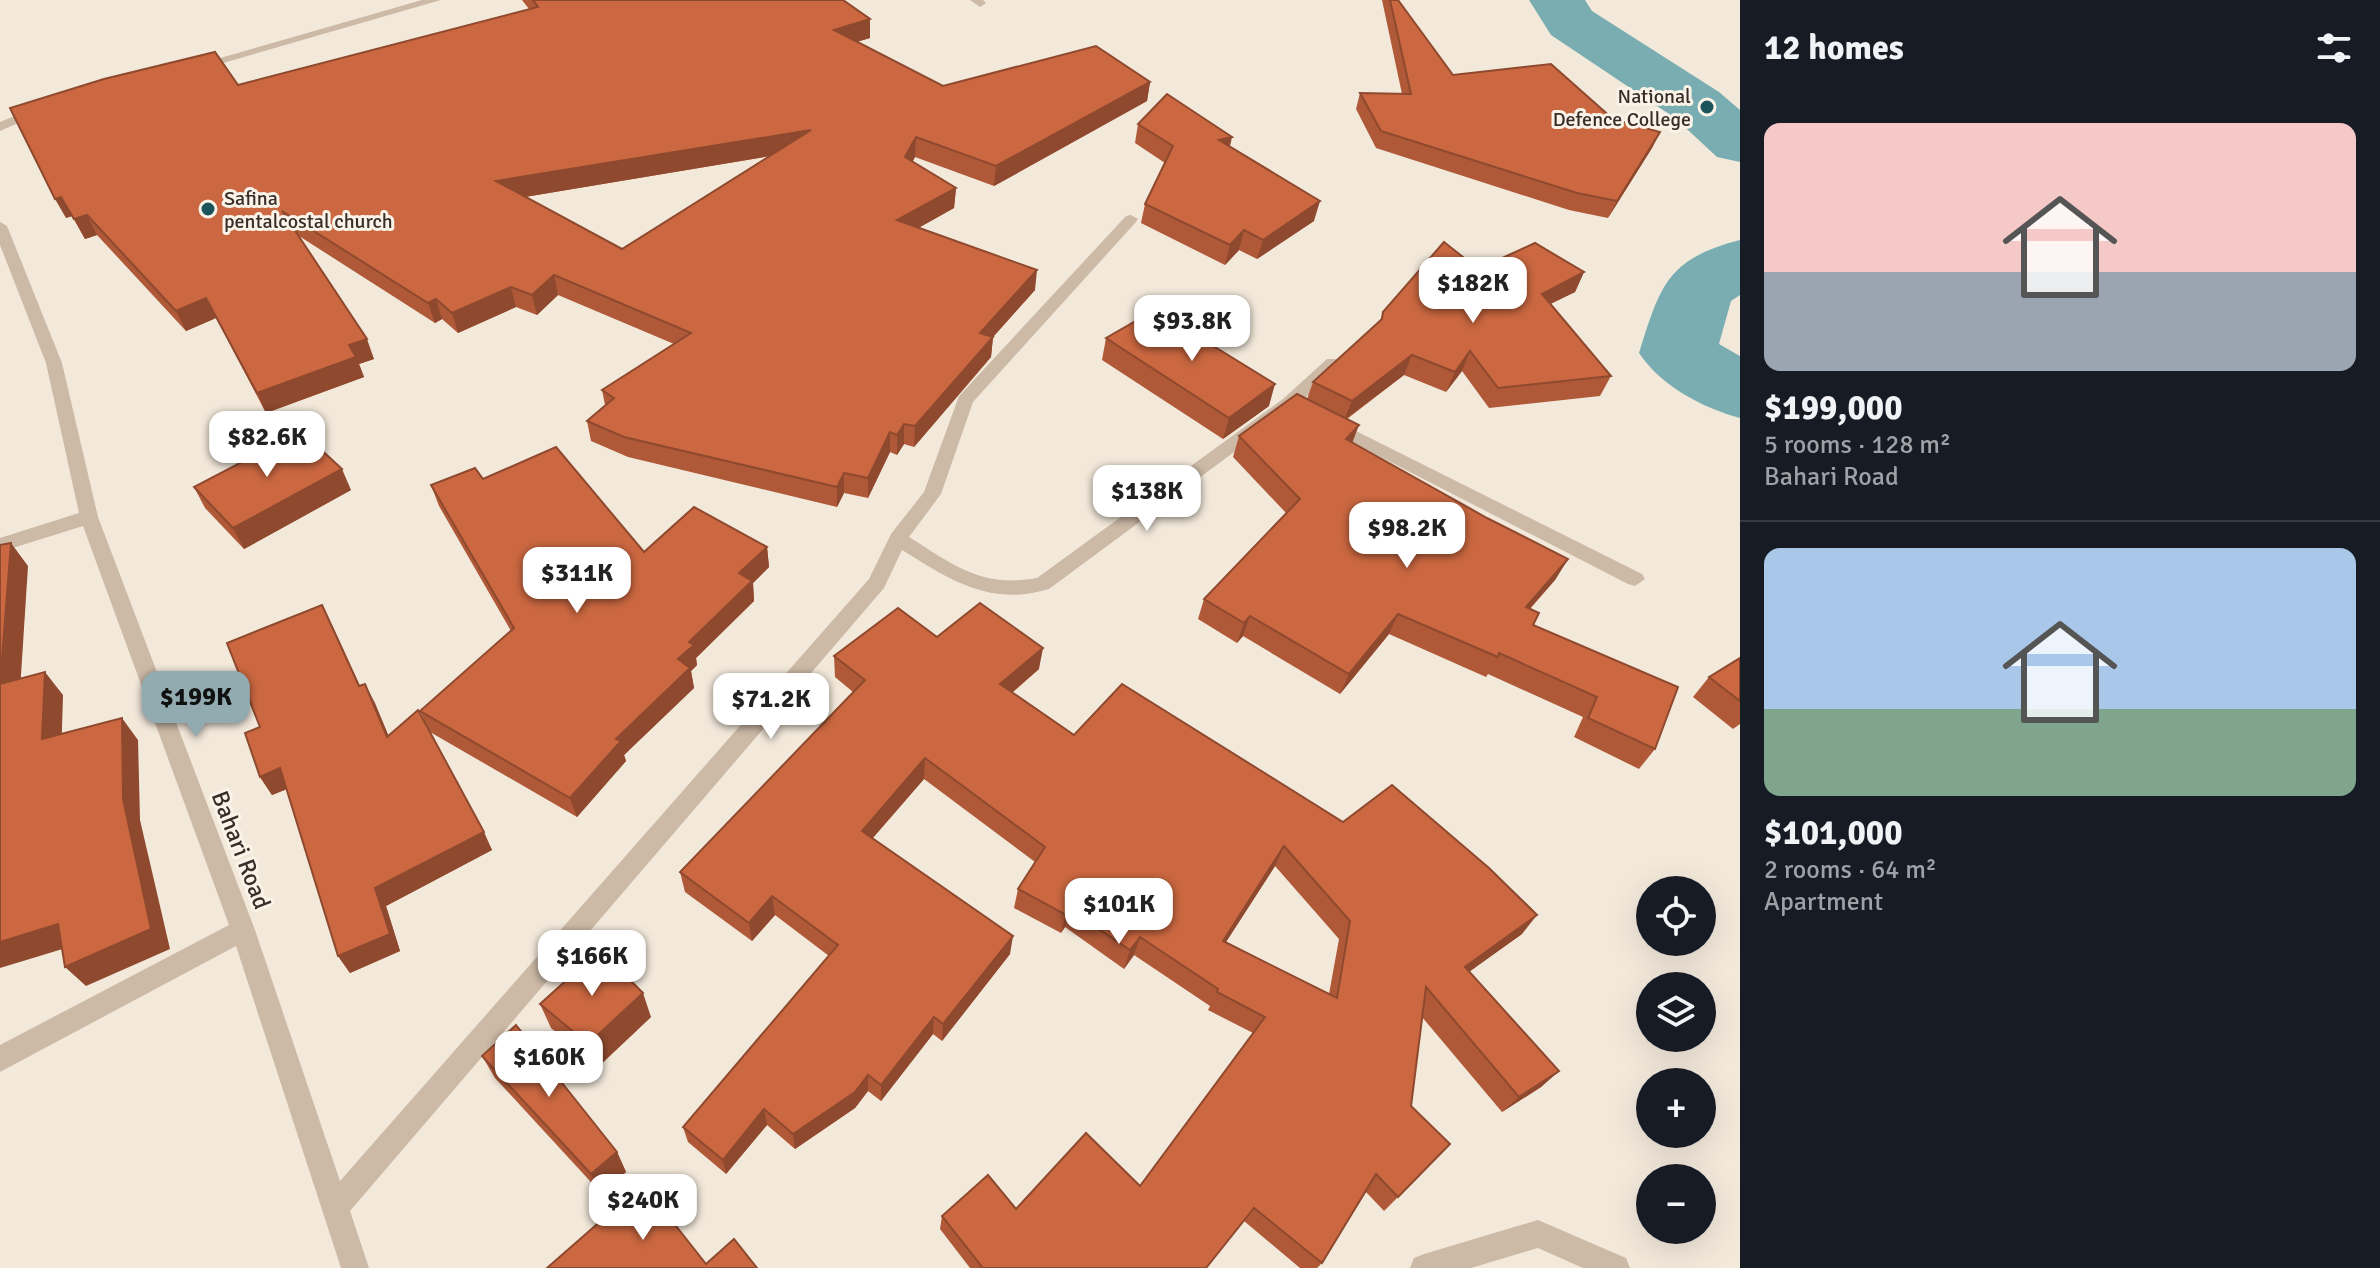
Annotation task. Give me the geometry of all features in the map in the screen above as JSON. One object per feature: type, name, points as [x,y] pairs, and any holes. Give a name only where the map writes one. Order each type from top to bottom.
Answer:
[{"type":"street","points":[[180,72],[435,0]]},
{"type":"street","points":[[0,127],[59,105]]},
{"type":"street","points":[[335,1207],[877,583],[898,539],[932,494],[965,400],[1131,219]]},
{"type":"street","name":"Bahari Road","points":[[0,226],[54,363],[89,517],[243,930],[355,1268]]},
{"type":"street","points":[[898,539],[979,587],[1014,592],[1042,584],[1303,410],[1345,353]]},
{"type":"street","points":[[1303,410],[1635,579]]},
{"type":"street","points":[[0,545],[89,517]]},
{"type":"street","points":[[0,1059],[243,930]]},
{"type":"street","points":[[1424,1268],[1538,1234],[1616,1268]]},
{"type":"building","points":[[533,0],[843,0],[870,19],[834,30],[943,86],[1096,46],[1150,82],[996,166],[916,137],[905,157],[956,188],[897,220],[1037,270],[980,333],[993,337],[915,426],[904,424],[897,435],[890,432],[868,478],[844,473],[837,487],[624,437],[587,421],[614,398],[602,390],[691,333],[554,275],[532,295],[511,287],[452,313],[436,299],[428,303],[282,211],[367,339],[349,345],[356,357],[257,393],[206,298],[176,311],[87,215],[74,219],[61,197],[55,199],[10,108],[104,79],[215,52],[238,85],[538,7]],"holes":[[[811,130],[622,249],[496,181]]]},
{"type":"building","points":[[1390,0],[1398,0],[1453,75],[1551,64],[1613,119],[1660,132],[1617,201],[1577,193],[1381,131],[1360,93],[1411,94]]},
{"type":"building","points":[[1167,94],[1232,137],[1219,140],[1320,201],[1263,240],[1244,230],[1230,245],[1145,204],[1173,146],[1138,124]]},
{"type":"building","points":[[1444,242],[1478,269],[1535,243],[1584,272],[1542,294],[1611,376],[1498,388],[1470,351],[1455,372],[1412,355],[1352,401],[1313,382],[1382,319],[1383,312]]},
{"type":"building","points":[[1155,310],[1275,384],[1229,418],[1106,338]]},
{"type":"building","points":[[1297,394],[1359,425],[1346,439],[1487,518],[1568,559],[1526,607],[1539,613],[1533,625],[1678,687],[1655,749],[1588,718],[1597,697],[1499,653],[1498,657],[1398,614],[1349,674],[1250,616],[1244,623],[1204,599],[1300,499],[1239,436]]},
{"type":"building","points":[[301,431],[342,469],[233,528],[194,487]]},
{"type":"building","points":[[556,447],[644,552],[694,507],[767,547],[739,573],[752,581],[689,642],[694,645],[678,659],[690,668],[616,739],[621,741],[570,798],[420,711],[514,628],[431,485],[475,468],[483,479]]},
{"type":"building","points":[[11,543],[0,684],[0,545]]},
{"type":"building","points":[[980,603],[1043,648],[1000,684],[1074,735],[1122,684],[1343,822],[1392,785],[1489,868],[1537,915],[1465,967],[1559,1071],[1519,1097],[1426,987],[1411,1106],[1450,1144],[1398,1197],[1376,1174],[1322,1263],[1254,1208],[1206,1268],[983,1268],[942,1216],[988,1175],[1016,1209],[1086,1133],[1140,1186],[1265,1017],[1217,992],[1218,989],[1140,937],[1130,950],[1069,909],[1066,915],[1018,889],[1045,847],[925,758],[862,831],[1013,936],[943,1024],[934,1017],[881,1085],[868,1075],[855,1092],[793,1134],[764,1109],[723,1160],[683,1127],[838,945],[772,896],[749,923],[680,872],[865,680],[834,656],[898,608],[937,637]],"holes":[[[1284,846],[1350,921],[1337,998],[1223,941]]]},
{"type":"building","points":[[322,605],[359,686],[365,684],[387,737],[418,710],[484,832],[375,888],[390,934],[338,956],[280,768],[260,777],[245,733],[260,727],[227,643]]},
{"type":"building","points":[[1740,658],[1740,701],[1709,677]]},
{"type":"building","points":[[45,672],[42,739],[122,718],[123,799],[151,929],[65,967],[58,924],[0,942],[0,684]]},
{"type":"building","points":[[600,950],[643,993],[588,1044],[540,1004]]},
{"type":"building","points":[[516,1025],[617,1152],[591,1174],[482,1056]]},
{"type":"building","points":[[643,1184],[706,1264],[734,1239],[757,1268],[547,1268]]},
{"type":"waterway","points":[[1557,0],[1571,23],[1697,105],[1740,143]]},
{"type":"waterway","points":[[1740,262],[1696,291],[1678,353],[1740,392]]},
{"type":"place","name":"National Defence College","points":[[1707,107]]},
{"type":"place","name":"Safina pentalcostal church","points":[[208,209]]}]
